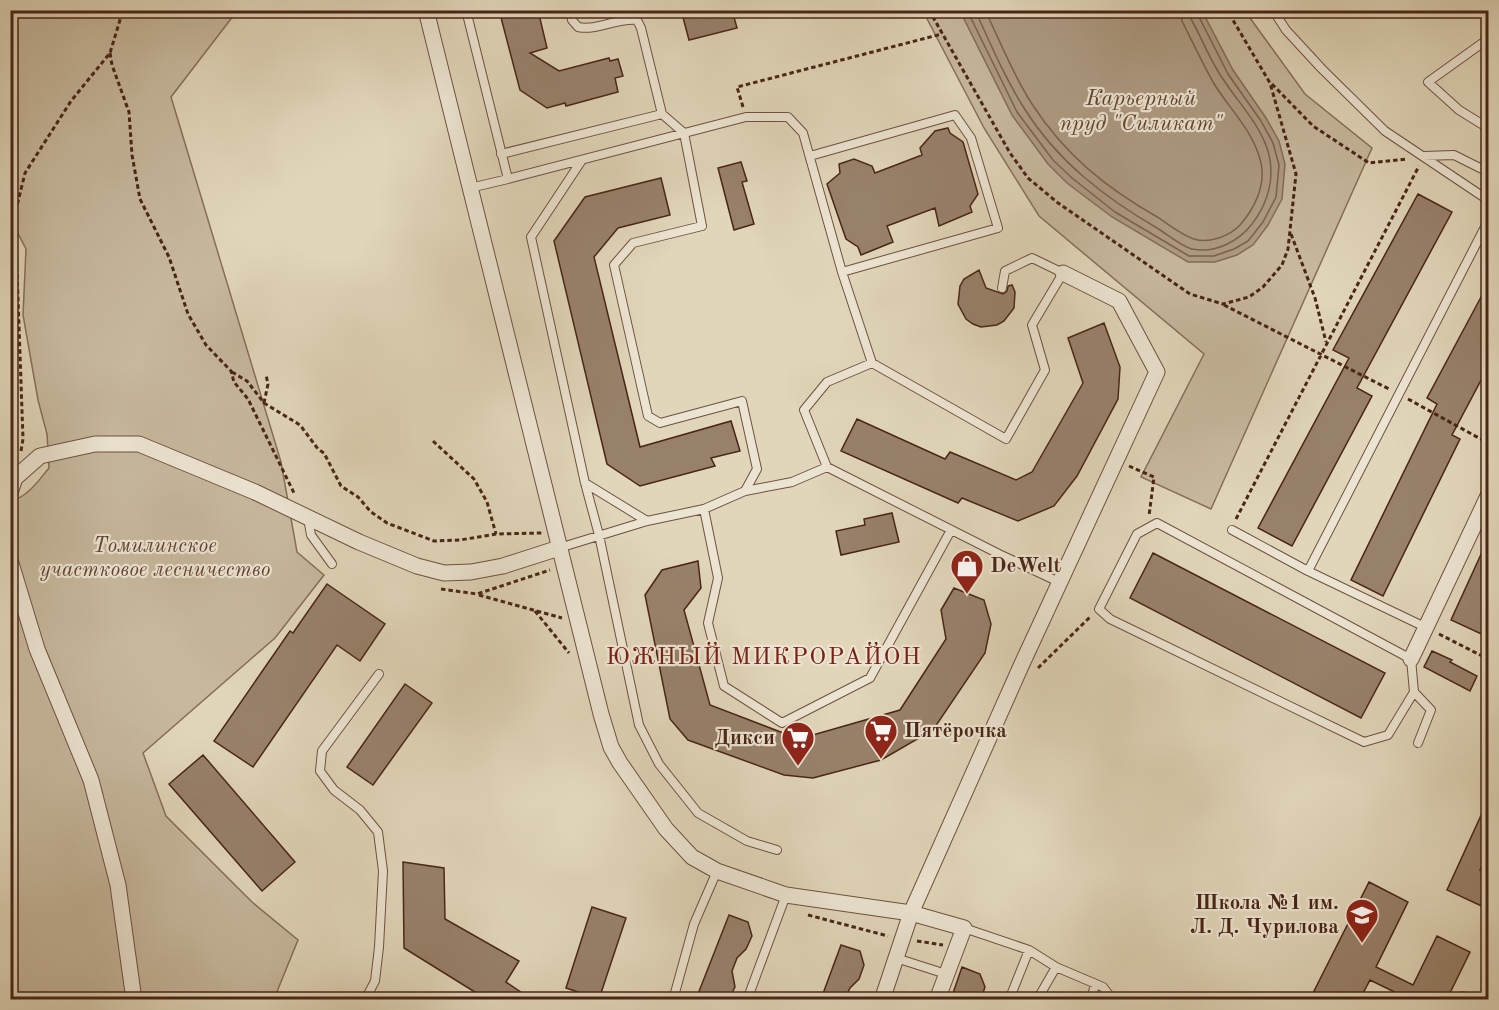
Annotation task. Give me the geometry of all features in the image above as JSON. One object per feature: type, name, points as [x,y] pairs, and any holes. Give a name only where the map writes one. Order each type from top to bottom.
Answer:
[{"type":"street","points":[[426,10],[559,548],[611,747],[666,829],[692,857],[717,871],[784,902],[911,914],[964,928],[937,999]]},
{"type":"street","points":[[882,999],[911,914],[1157,372],[1119,301],[1063,273]]},
{"type":"street","points":[[13,485],[40,456],[95,444],[140,444],[255,492],[307,518],[417,566],[444,573],[471,572],[503,566],[559,548]]},
{"type":"street","points":[[1411,659],[1488,496]]},
{"type":"street","points":[[10,560],[37,650],[91,780],[118,885],[134,999]]},
{"type":"lane","points":[[466,10],[508,178]]},
{"type":"lane","points":[[570,10],[572,20],[578,27],[585,28],[625,19],[637,20],[641,27],[662,114],[684,133],[702,226],[633,243],[614,265],[648,416],[660,423],[742,401],[757,469],[745,491]]},
{"type":"lane","points":[[1273,10],[1286,30],[1322,69],[1385,131],[1488,200]]},
{"type":"lane","points":[[1488,39],[1428,82],[1459,110],[1488,128]]},
{"type":"lane","points":[[501,154],[662,114]]},
{"type":"lane","points":[[810,156],[956,115],[971,138],[998,228],[842,272]]},
{"type":"lane","points":[[470,188],[746,117],[788,117],[803,133],[842,272],[872,363],[1006,439],[1045,370],[1032,325],[1063,273],[1032,258],[1005,271],[1002,288]]},
{"type":"lane","points":[[1423,156],[1454,155],[1488,172]]},
{"type":"lane","points":[[582,160],[531,237],[585,483],[599,535],[639,725],[659,764],[698,813],[747,841],[777,850]]},
{"type":"lane","points":[[1308,570],[1488,221]]},
{"type":"lane","points":[[872,363],[827,382],[804,410],[827,467],[951,531],[1061,583]]},
{"type":"lane","points":[[559,548],[647,521],[704,509],[745,491],[792,482],[827,467]]},
{"type":"lane","points":[[585,483],[647,521]]},
{"type":"lane","points":[[704,509],[718,578],[708,623],[724,686],[782,723],[870,678],[951,531]]},
{"type":"lane","points":[[307,518],[311,535],[332,564]]},
{"type":"lane","points":[[1158,523],[1411,659],[1413,692],[1388,735],[1364,742],[1110,619],[1099,609],[1137,534],[1147,529],[1158,523]]},
{"type":"lane","points":[[1232,530],[1427,628]]},
{"type":"lane","points":[[365,999],[375,981],[379,947],[383,871],[378,832],[360,810],[334,790],[320,771],[322,751],[379,674]]},
{"type":"lane","points":[[1413,692],[1431,710],[1418,743]]},
{"type":"lane","points":[[673,999],[694,924],[717,871]]},
{"type":"lane","points":[[747,999],[784,902]]},
{"type":"lane","points":[[964,928],[1029,950],[1056,967],[1103,987],[1113,999]]},
{"type":"lane","points":[[1010,999],[1029,950]]},
{"type":"lane","points":[[896,958],[946,974]]},
{"type":"lane","points":[[1037,999],[1056,967]]},
{"type":"lane","points":[[1091,999],[1095,984]]},
{"type":"lane","points":[[1461,999],[1463,996],[1470,999]]},
{"type":"path","points":[[13,485],[23,439],[15,214],[25,173],[71,101],[110,53],[123,10]]},
{"type":"path","points":[[929,10],[1010,153],[1028,178],[1058,203],[1190,294],[1223,304],[1399,394],[1488,443]]},
{"type":"path","points":[[1227,10],[1270,82],[1313,126],[1369,163],[1423,156]]},
{"type":"path","points":[[746,117],[737,87],[942,34]]},
{"type":"path","points":[[110,53],[129,112],[132,155],[140,199],[169,257],[188,314],[206,345],[231,371],[247,381],[264,403],[300,425],[318,449],[324,453],[341,486],[358,497],[371,512],[387,523],[434,542],[496,534],[556,532]]},
{"type":"path","points":[[1223,304],[1250,297],[1263,287],[1282,265],[1288,249],[1296,174],[1270,82]]},
{"type":"path","points":[[1232,530],[1238,513],[1423,156]]},
{"type":"path","points":[[10,209],[15,214]]},
{"type":"path","points":[[1290,231],[1315,298],[1326,344]]},
{"type":"path","points":[[231,371],[234,382],[248,399],[307,518]]},
{"type":"path","points":[[264,403],[268,384],[266,375]]},
{"type":"path","points":[[433,441],[474,479],[487,502],[496,534]]},
{"type":"path","points":[[1117,460],[1154,477],[1147,529]]},
{"type":"path","points":[[477,594],[578,622]]},
{"type":"path","points":[[1035,670],[1099,609]]},
{"type":"path","points":[[534,610],[571,655]]},
{"type":"path","points":[[1427,628],[1488,659]]},
{"type":"path","points":[[784,902],[893,937]]},
{"type":"green space","name":"Томилинское участковое лесничество","points":[[11,11],[237,11],[171,97],[281,462],[297,552],[324,575],[275,638],[143,753],[166,816],[252,902],[298,940],[274,999],[11,999],[10,501],[27,492],[49,468],[47,434],[38,400],[23,315],[26,249],[11,224]]},
{"type":"green space","points":[[923,11],[1245,11],[1305,94],[1372,148],[1211,509],[1141,477],[1204,354],[1039,216],[984,128]]},
{"type":"water","name":"Карьерный пруд \"Силикат\"","points":[[960,11],[1202,11],[1233,70],[1279,141],[1285,164],[1282,199],[1268,225],[1253,245],[1237,255],[1215,262],[1188,262],[1112,217],[1067,183],[1048,164],[1012,115]]},
{"type":"building","points":[[499,10],[538,10],[547,48],[530,53],[559,71],[609,58],[610,61],[618,59],[623,76],[615,78],[618,92],[566,106],[565,103],[547,108],[520,90]]},
{"type":"building","points":[[681,10],[732,10],[737,28],[689,40]]},
{"type":"building","points":[[948,128],[950,133],[963,142],[978,194],[970,206],[972,212],[939,226],[935,208],[887,226],[893,242],[861,255],[858,247],[846,239],[827,184],[840,173],[839,164],[854,159],[872,166],[875,173],[922,155],[920,148],[935,131]]},
{"type":"building","points":[[741,162],[747,181],[742,182],[754,224],[734,230],[718,168]]},
{"type":"building","points":[[661,178],[670,215],[618,228],[594,257],[640,447],[731,421],[740,451],[711,458],[715,466],[640,486],[607,464],[554,241],[585,197]]},
{"type":"building","points":[[1418,194],[1452,212],[1357,388],[1372,396],[1292,546],[1258,528],[1349,358],[1333,350]]},
{"type":"building","points":[[979,270],[986,288],[1003,294],[1007,291],[1008,286],[1012,285],[1015,292],[1014,308],[1004,321],[997,325],[981,327],[973,324],[966,319],[958,304],[960,286],[964,279]]},
{"type":"building","points":[[1488,284],[1488,367],[1452,435],[1460,439],[1383,596],[1351,580],[1437,404],[1427,398]]},
{"type":"building","points":[[1104,323],[1120,367],[1118,399],[1077,476],[1054,506],[1018,521],[962,498],[958,503],[841,451],[857,419],[945,459],[950,452],[1016,480],[1032,472],[1083,383],[1068,338]]},
{"type":"building","points":[[892,513],[899,542],[841,555],[836,531],[865,525],[864,519]]},
{"type":"building","points":[[1488,539],[1488,637],[1451,620]]},
{"type":"building","points":[[1153,553],[1385,673],[1361,718],[1130,598]]},
{"type":"building","points":[[698,561],[701,588],[684,610],[710,705],[799,739],[900,710],[946,639],[941,610],[954,588],[984,600],[991,624],[985,653],[933,730],[881,760],[813,778],[784,775],[688,740],[670,719],[645,595],[662,570]]},
{"type":"building","points":[[327,584],[385,624],[360,661],[337,645],[253,767],[214,741],[290,631],[293,633]]},
{"type":"building","points":[[1432,651],[1452,660],[1450,662],[1477,676],[1470,691],[1424,667]]},
{"type":"building","points":[[405,684],[432,703],[373,785],[347,767]]},
{"type":"building","points":[[203,755],[295,862],[262,891],[169,784]]},
{"type":"building","points":[[1488,800],[1488,852],[1480,870],[1488,873],[1488,909],[1447,890]]},
{"type":"building","points":[[403,862],[444,868],[445,919],[519,961],[506,982],[531,999],[486,999],[404,948]]},
{"type":"building","name":"Школа №1 им. Л. Д. Чурилова","points":[[1369,882],[1408,902],[1376,967],[1413,985],[1437,936],[1470,952],[1447,999],[1406,999],[1370,980],[1360,999],[1310,999]]},
{"type":"building","points":[[592,907],[626,918],[599,999],[566,988]]},
{"type":"building","points":[[729,915],[748,922],[752,936],[746,949],[737,958],[732,971],[735,987],[729,999],[696,999]]},
{"type":"building","points":[[841,945],[860,951],[864,965],[859,979],[850,988],[845,999],[821,999]]},
{"type":"building","points":[[962,967],[980,974],[985,987],[981,999],[951,999]]},
{"type":"place","name":"DeWelt","points":[[967,595]]},
{"type":"place","name":"Пятёрочка","points":[[881,760]]},
{"type":"place","name":"Дикси","points":[[798,767]]},
{"type":"place","name":"Школа №1 им. Л. Д. Чурилова","points":[[1362,944]]},
{"type":"district","name":"ЮЖНЫЙ МИКРОРАЙОН","points":[[764,658]]}]
